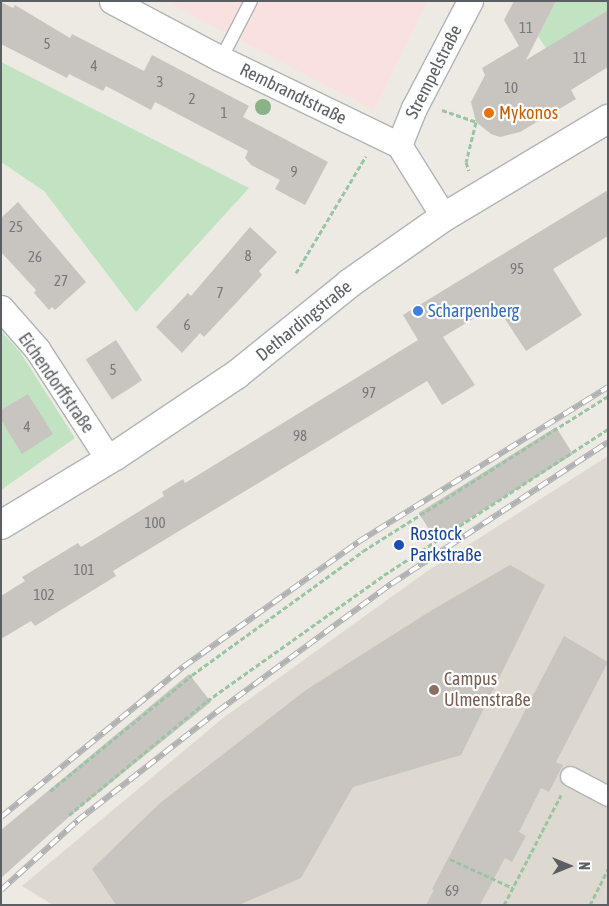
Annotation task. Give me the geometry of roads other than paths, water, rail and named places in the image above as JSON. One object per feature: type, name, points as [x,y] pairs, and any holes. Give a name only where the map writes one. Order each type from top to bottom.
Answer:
[{"type":"street","name":"Rembrandtstraße","points":[[112,1],[221,59],[389,140]]},
{"type":"street","name":"Strempelstraße","points":[[389,140],[421,96],[470,1]]},
{"type":"street","name":"Dethardingstraße","points":[[1,525],[109,460],[236,375],[350,283],[444,217],[608,119]]},
{"type":"street","points":[[389,140],[444,217]]},
{"type":"street","name":"Eichendorffstraße","points":[[1,308],[37,349],[109,460]]},
{"type":"street","points":[[570,776],[608,796]]},
{"type":"lane","points":[[221,59],[251,1]]},
{"type":"railway","points":[[1,817],[183,667],[358,542],[608,387]]},
{"type":"railway","points":[[1,890],[77,821],[218,711],[391,584],[608,442]]},
{"type":"place","name":"Mykonos","points":[[489,113]]},
{"type":"place","name":"Scharpenberg","points":[[418,311]]},
{"type":"place","name":"Rostock Parkstraße","points":[[399,545]]},
{"type":"place","name":"Campus Ulmenstraße","points":[[434,690]]}]
